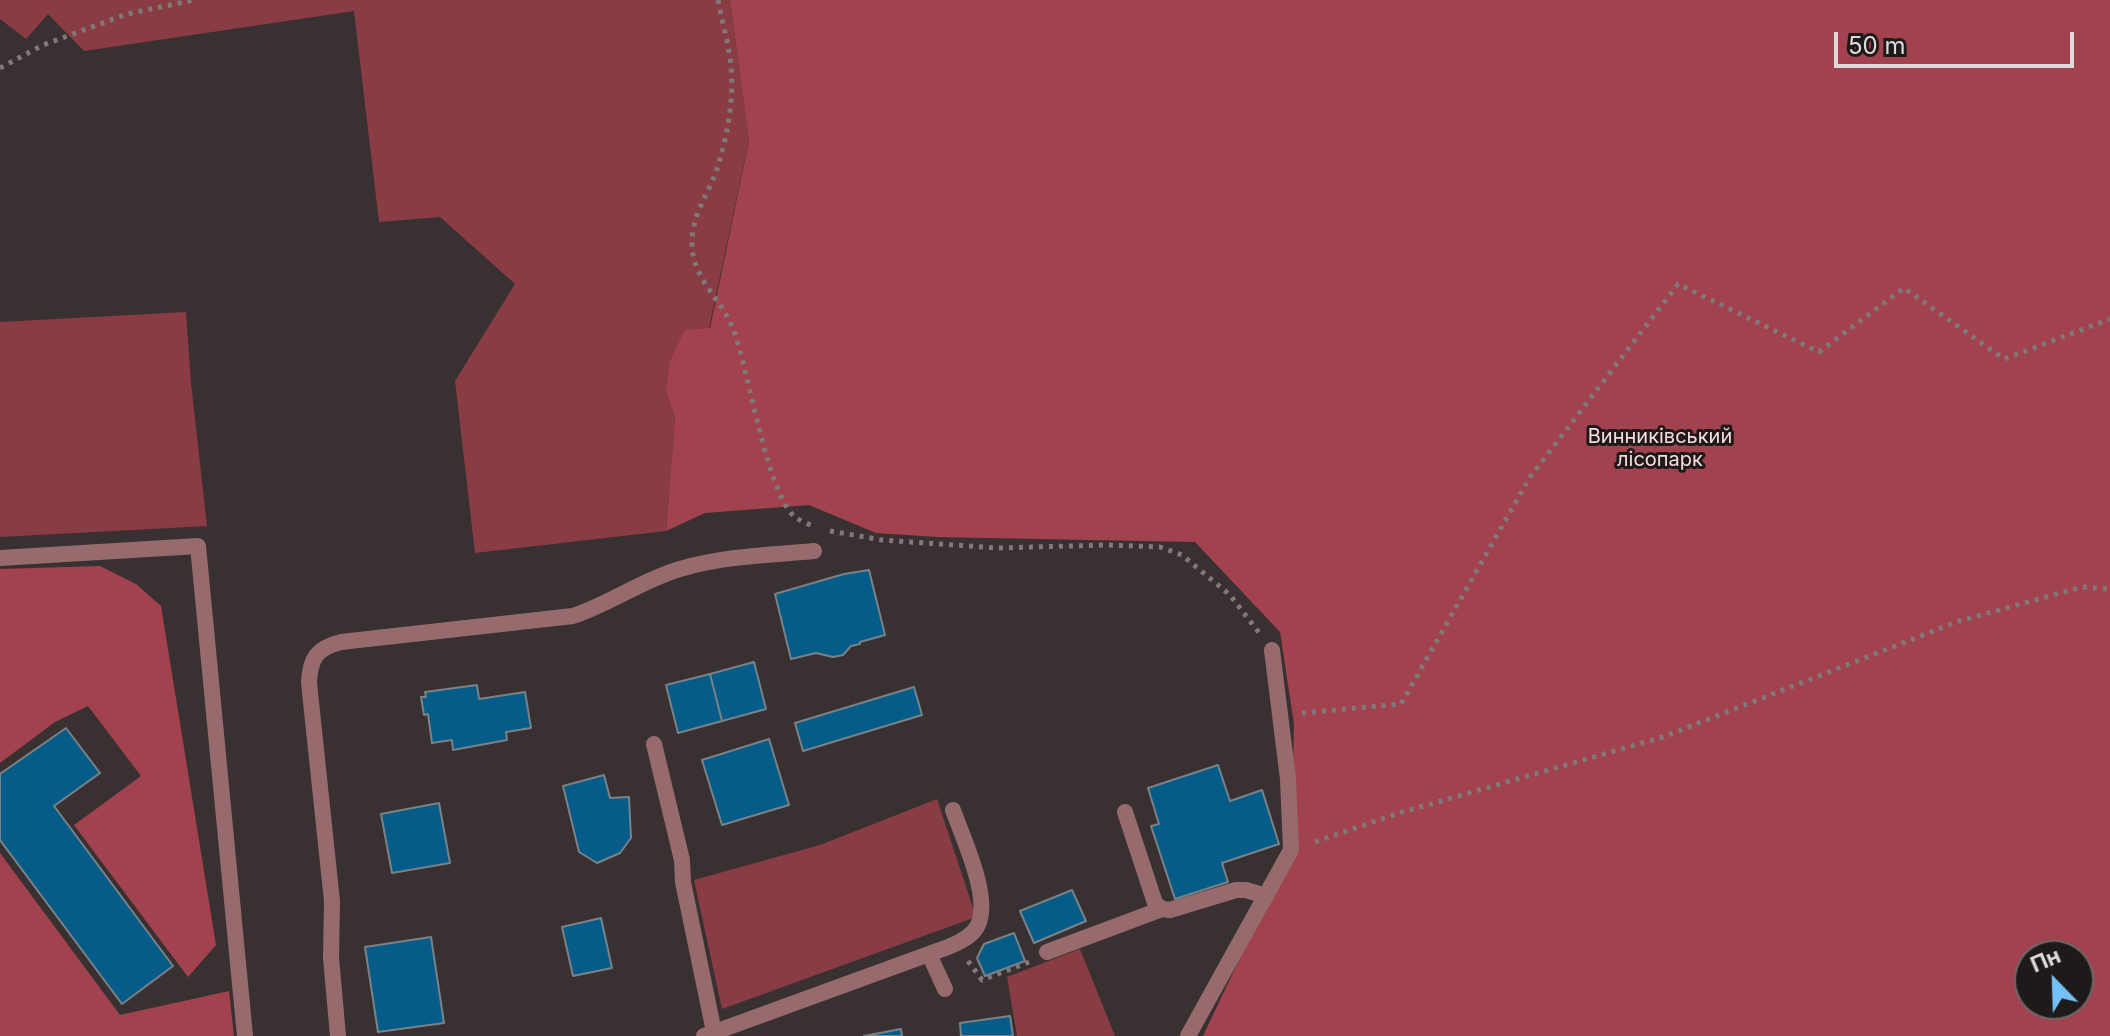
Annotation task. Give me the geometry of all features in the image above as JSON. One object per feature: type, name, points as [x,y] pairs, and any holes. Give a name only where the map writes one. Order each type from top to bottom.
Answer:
[{"type":"street","points":[[0,558],[198,546],[245,1036]]},
{"type":"street","points":[[338,1036],[331,958],[332,901],[309,683],[309,666],[315,654],[325,646],[341,642],[573,616],[604,604],[643,582],[680,569],[728,559],[814,551]]},
{"type":"street","points":[[1188,1036],[1291,850],[1288,779],[1272,650]]},
{"type":"street","points":[[654,744],[682,860],[709,1034],[929,954],[964,939],[976,929],[982,918],[983,903],[953,810]]},
{"type":"street","points":[[1125,812],[1155,903],[1162,909]]},
{"type":"street","points":[[1047,952],[1162,909],[1170,910],[1236,890],[1266,896]]},
{"type":"street","points":[[929,954],[945,989]]},
{"type":"path","points":[[0,68],[43,45],[127,14],[194,0]]},
{"type":"path","points":[[718,0],[731,67],[730,116],[718,166],[699,206],[692,243],[701,277],[728,315],[737,339],[758,428],[781,495],[795,517],[832,532],[882,540],[998,548],[1160,547],[1182,555],[1230,595],[1272,650]]},
{"type":"path","points":[[1281,715],[1401,704],[1530,477],[1678,284],[1819,352],[1904,288],[2004,359],[2110,319]]},
{"type":"path","points":[[1291,850],[1399,813],[1663,737],[1959,621],[2082,587],[2110,589]]},
{"type":"path","points":[[969,962],[982,980],[1026,964],[1047,952]]},
{"type":"shaded area","points":[[0,0],[730,0],[749,140],[709,328],[666,392],[675,418],[666,531],[475,553],[455,381],[515,284],[440,217],[379,222],[354,11],[84,51],[48,14],[26,39],[0,19]]},
{"type":"shaded area","points":[[186,312],[207,526],[0,537],[0,322]]},
{"type":"shaded area","points":[[937,799],[976,917],[722,1009],[694,880],[820,845]]},
{"type":"shaded area","points":[[1080,949],[1115,1036],[1017,1036],[1007,977]]},
{"type":"green space","name":"Винниківський лісопарк","points":[[730,0],[2110,0],[2110,1036],[1203,1036],[1291,850],[1294,724],[1280,632],[1195,542],[876,533],[809,505],[705,513],[666,531],[675,418],[666,392],[670,361],[685,330],[710,328],[749,141]]},
{"type":"green space","points":[[100,566],[136,584],[161,606],[216,945],[188,977],[74,825],[141,776],[88,706],[55,722],[0,763],[0,569]]},
{"type":"green space","points":[[0,853],[120,1015],[229,991],[234,1036],[0,1036]]},
{"type":"building","points":[[869,570],[885,635],[851,646],[843,655],[833,657],[816,653],[791,659],[775,594]]},
{"type":"building","points":[[754,662],[766,709],[722,721],[710,674]]},
{"type":"building","points":[[710,674],[722,721],[678,733],[666,685]]},
{"type":"building","points":[[477,685],[479,699],[525,692],[531,728],[506,732],[507,740],[453,750],[452,740],[432,743],[428,714],[424,715],[421,697],[426,697],[425,692]]},
{"type":"building","points":[[914,687],[922,715],[803,751],[795,723]]},
{"type":"building","points":[[66,728],[100,773],[54,806],[173,966],[122,1004],[0,840],[0,774]]},
{"type":"building","points":[[769,739],[789,805],[722,825],[702,760]]},
{"type":"building","points":[[1218,765],[1230,801],[1262,790],[1279,844],[1222,863],[1228,882],[1175,899],[1151,826],[1159,824],[1148,788]]},
{"type":"building","points":[[604,775],[610,798],[629,797],[631,838],[620,853],[597,863],[579,852],[563,786]]},
{"type":"building","points":[[439,803],[450,863],[392,873],[381,814]]},
{"type":"building","points":[[1072,890],[1086,921],[1034,943],[1020,911]]},
{"type":"building","points":[[601,918],[612,968],[573,976],[562,927]]},
{"type":"building","points":[[1014,933],[1025,961],[985,976],[977,958],[984,944]]},
{"type":"building","points":[[431,937],[444,1023],[378,1032],[365,947]]},
{"type":"building","points":[[1010,1016],[1013,1036],[961,1036],[960,1023]]},
{"type":"building","points":[[901,1029],[902,1036],[864,1036]]}]
